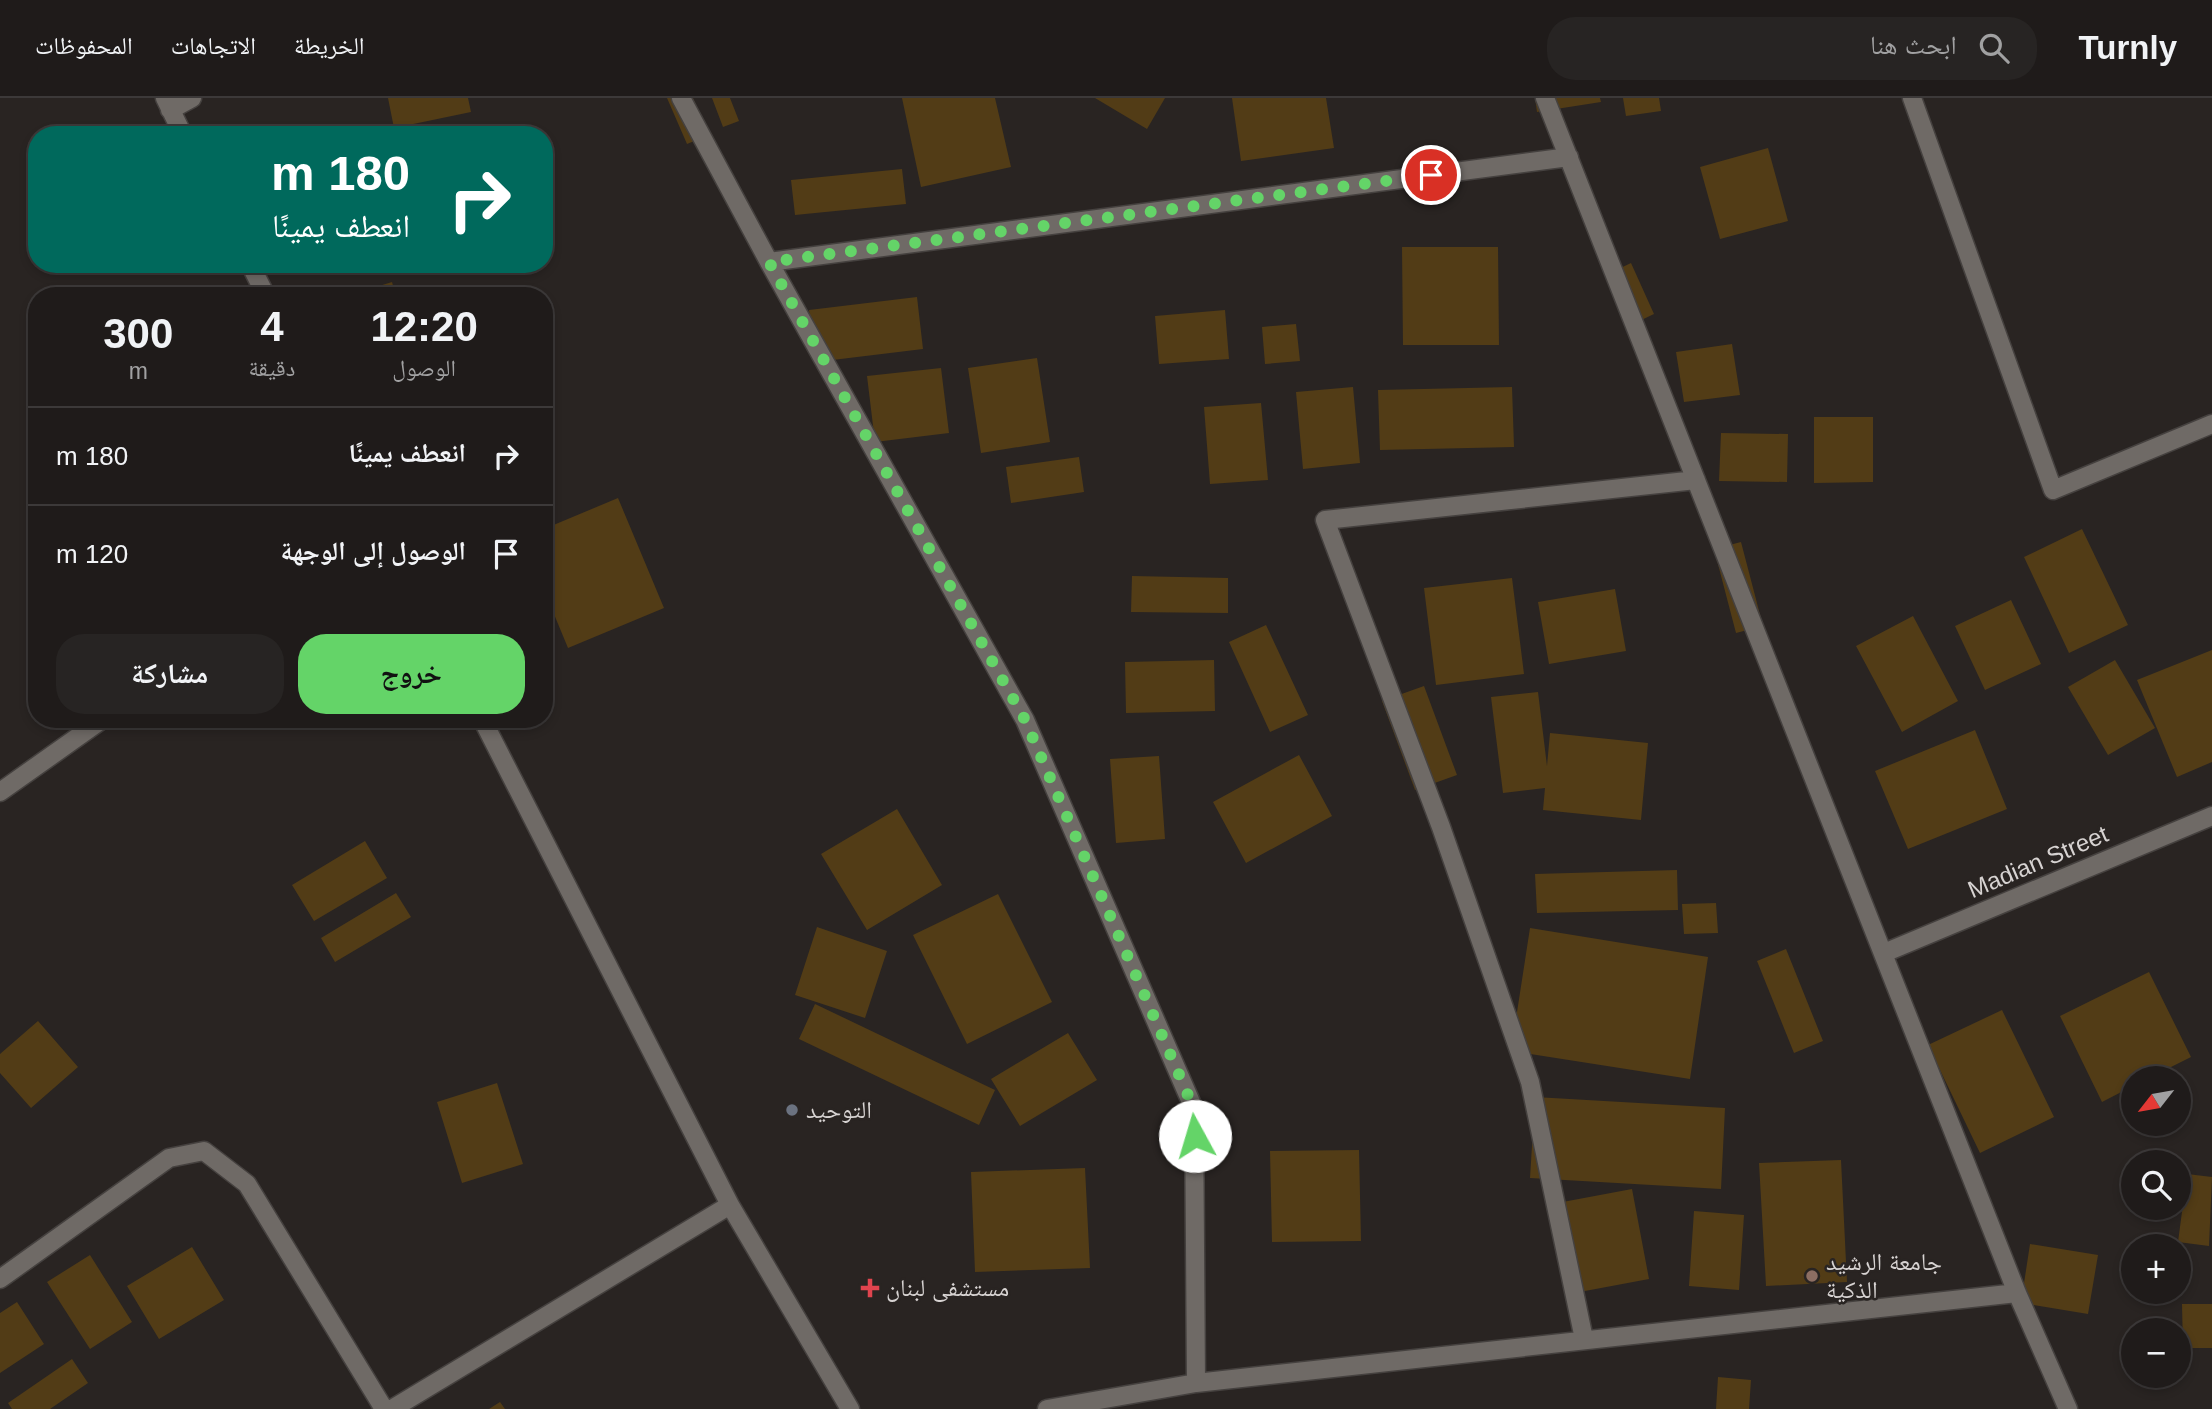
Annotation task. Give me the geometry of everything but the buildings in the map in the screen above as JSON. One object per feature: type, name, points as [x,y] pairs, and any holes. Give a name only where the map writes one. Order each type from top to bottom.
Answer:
[{"type":"street","points":[[178,126],[167,104],[192,98]]},
{"type":"street","points":[[681,98],[769,262],[1025,720],[1194,1109],[1196,1384]]},
{"type":"street","points":[[1545,98],[2017,1293],[2068,1409]]},
{"type":"street","points":[[1912,98],[2053,491],[2212,424]]},
{"type":"street","points":[[769,262],[1569,157]]},
{"type":"street","points":[[1584,1339],[1530,1083],[1441,827],[1325,520],[1696,480]]},
{"type":"street","points":[[0,792],[90,728]]},
{"type":"street","points":[[487,728],[730,1205],[849,1409]]},
{"type":"street","name":"Madian Street","points":[[1884,953],[2212,816]]},
{"type":"street","points":[[0,1279],[169,1157],[204,1151],[247,1184],[384,1409]]},
{"type":"street","points":[[392,1409],[730,1205]]},
{"type":"street","points":[[1047,1409],[1196,1384],[2017,1293]]},
{"type":"place","name":"التوحيد","points":[[792,1110]]},
{"type":"place","name":"جامعة الرشيد الذكية","points":[[1812,1276]]},
{"type":"place","name":"مستشفى لبنان","points":[[870,1288]]},
{"type":"route","points":[[1195,1136],[1194,1109],[1025,720],[769,262],[1431,175]]}]
